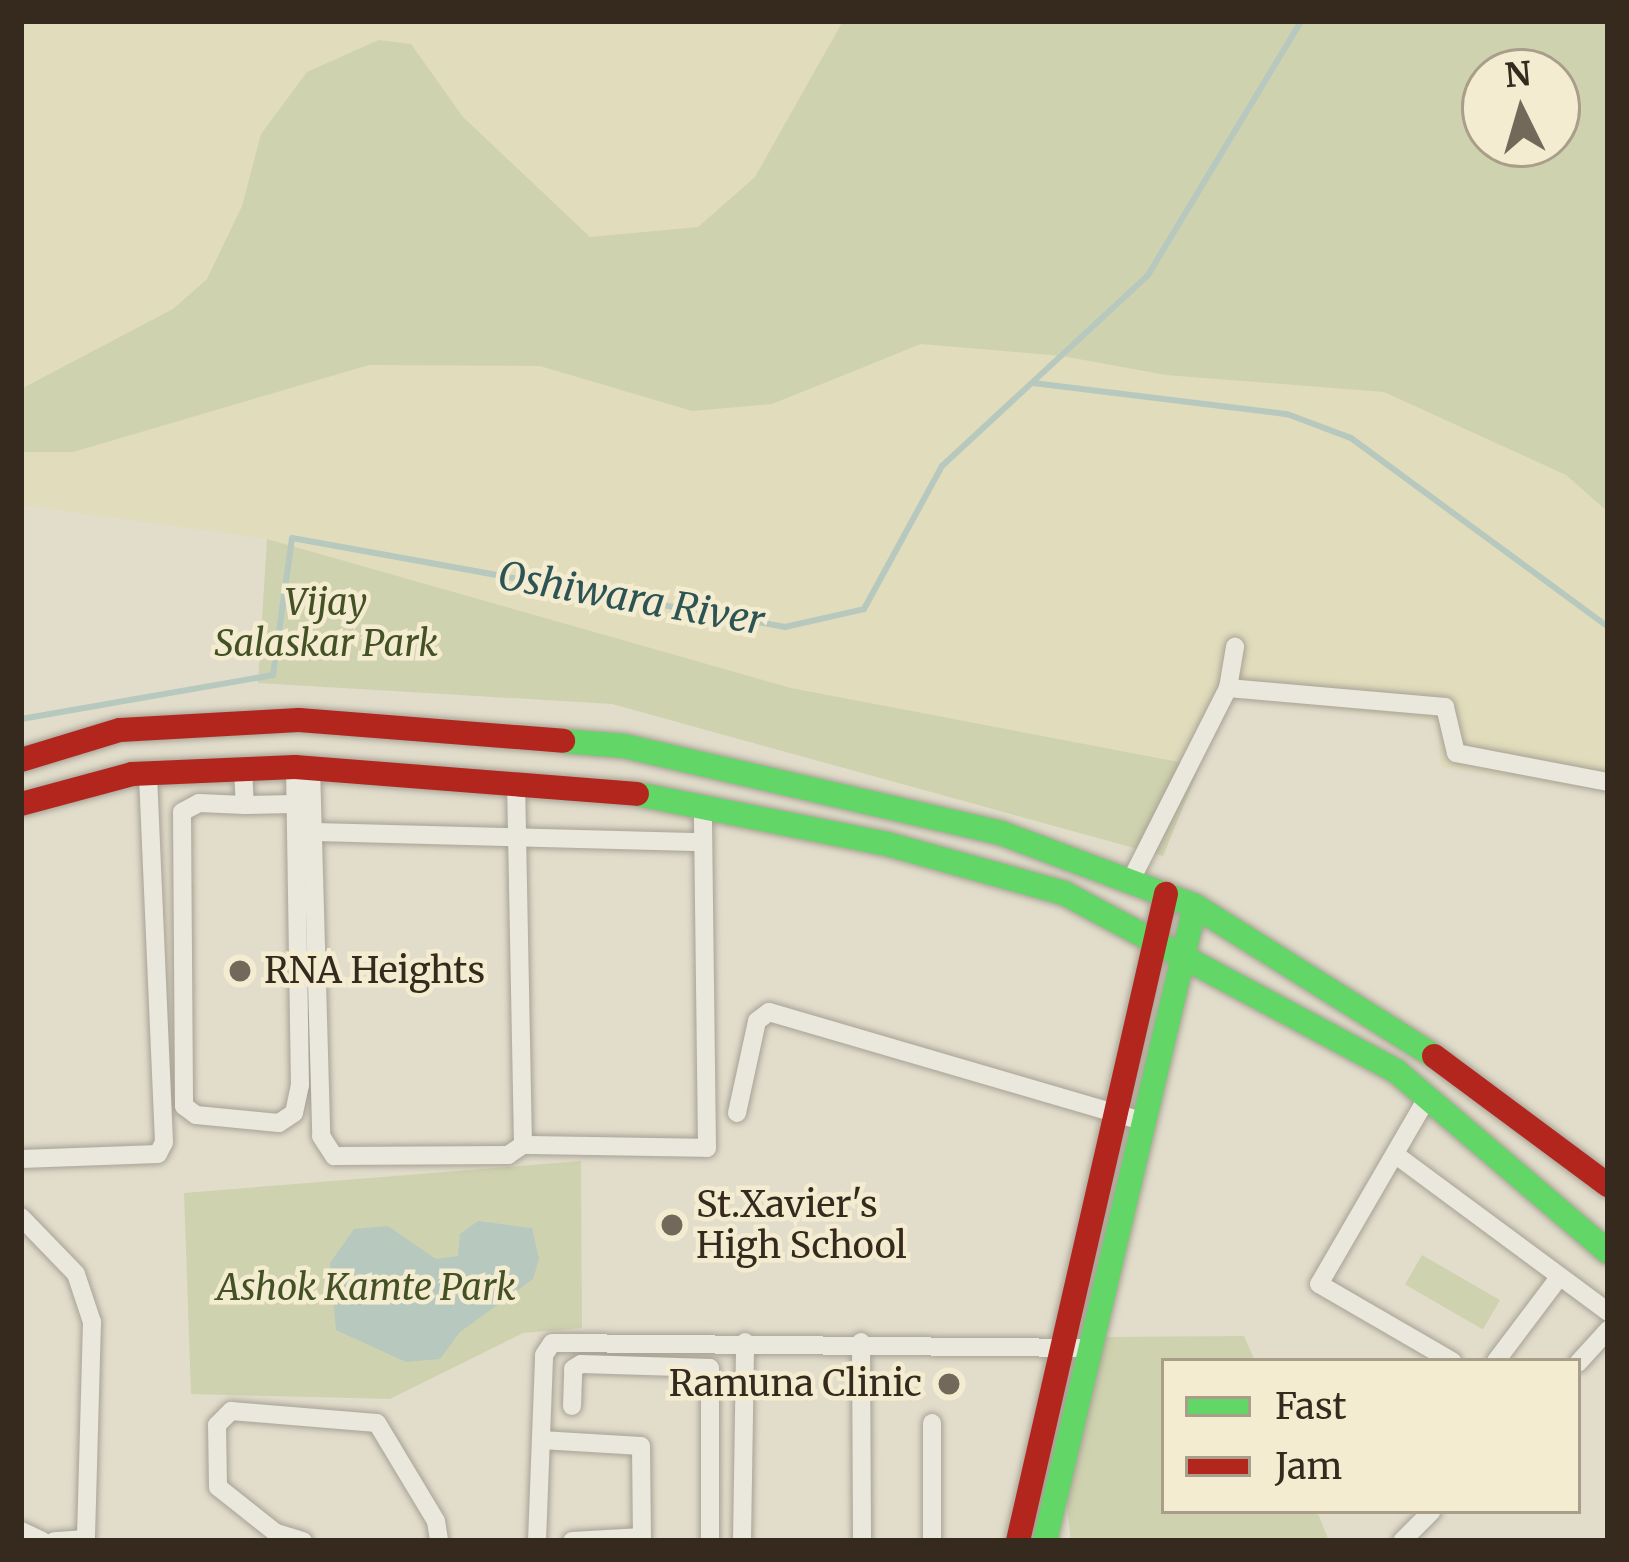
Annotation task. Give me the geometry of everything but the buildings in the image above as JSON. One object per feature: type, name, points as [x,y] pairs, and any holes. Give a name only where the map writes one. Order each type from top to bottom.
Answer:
[{"type":"main road","points":[[21,760],[120,730],[299,720],[624,746],[1001,833],[1195,906],[1404,1034],[1608,1185]]},
{"type":"main road","points":[[21,804],[148,774],[303,767],[516,783],[703,808],[887,844],[1064,893],[1156,935],[1396,1071],[1608,1252]]},
{"type":"main road","points":[[1018,1541],[1059,1343],[1166,895]]},
{"type":"main road","points":[[1046,1541],[1180,949],[1195,906]]},
{"type":"street","points":[[1131,880],[1228,688],[1235,647]]},
{"type":"street","points":[[1228,688],[1445,707],[1456,753],[1608,782]]},
{"type":"street","points":[[295,804],[199,803],[182,812],[184,1106],[196,1115],[279,1123],[294,1113],[300,1085],[295,804],[303,767]]},
{"type":"street","points":[[303,767],[315,832],[326,1153],[508,1155],[523,1145],[707,1148],[703,808]]},
{"type":"street","points":[[243,770],[245,805]]},
{"type":"street","points":[[21,1160],[158,1154],[164,1142],[148,774]]},
{"type":"street","points":[[516,783],[523,1145]]},
{"type":"street","points":[[315,832],[520,841],[703,842]]},
{"type":"street","points":[[736,1113],[757,1021],[769,1012],[1142,1121]]},
{"type":"street","points":[[1427,1097],[1319,1283],[1447,1358]]},
{"type":"street","points":[[1396,1155],[1608,1312]]},
{"type":"street","points":[[21,1216],[76,1274],[92,1322],[86,1539],[54,1541]]},
{"type":"street","points":[[1498,1358],[1559,1276]]},
{"type":"street","points":[[1581,1360],[1608,1330]]},
{"type":"street","points":[[742,1541],[745,1342]]},
{"type":"street","points":[[861,1342],[862,1541]]},
{"type":"street","points":[[538,1541],[544,1355],[552,1343],[1059,1343],[1088,1348]]},
{"type":"street","points":[[572,1406],[578,1364],[706,1365],[710,1541]]},
{"type":"street","points":[[303,1541],[276,1533],[218,1487],[217,1425],[231,1411],[376,1423],[436,1521],[439,1541]]},
{"type":"street","points":[[932,1424],[932,1541]]},
{"type":"street","points":[[541,1440],[641,1446],[642,1537],[572,1541]]},
{"type":"street","points":[[1402,1541],[1429,1514]]},
{"type":"street","points":[[21,1531],[42,1541]]},
{"type":"shaded area","points":[[21,21],[1608,21],[1608,791],[1441,767],[1438,721],[1234,697],[1200,766],[791,688],[267,539],[21,505]]},
{"type":"shaded area","points":[[478,1221],[532,1228],[539,1259],[533,1279],[460,1332],[440,1359],[406,1362],[336,1330],[330,1263],[354,1229],[388,1226],[436,1259],[458,1256],[460,1234]]},
{"type":"green space","points":[[843,21],[1608,21],[1608,512],[1566,475],[1384,392],[1166,375],[1062,356],[921,344],[772,404],[692,411],[540,366],[369,365],[73,452],[21,452],[21,389],[173,309],[207,279],[242,206],[261,134],[307,72],[379,40],[411,44],[463,117],[590,237],[698,227],[755,177]]},
{"type":"green space","name":"Vijay Salaskar Park","points":[[267,539],[791,688],[1200,766],[1163,856],[612,704],[258,683]]},
{"type":"green space","name":"Ashok Kamte Park","points":[[581,1161],[582,1328],[523,1333],[390,1399],[191,1394],[184,1193]]},
{"type":"green space","points":[[1422,1255],[1500,1300],[1483,1329],[1405,1284]]},
{"type":"green space","points":[[1244,1336],[1254,1358],[1161,1358],[1161,1514],[1318,1514],[1329,1541],[1071,1541],[1066,1497],[1099,1337]]},
{"type":"waterway","name":"Oshiwara River","points":[[21,719],[273,675],[292,538],[785,627],[864,609],[942,466],[1148,275],[1301,21]]},
{"type":"waterway","points":[[1033,383],[1287,414],[1351,438],[1608,627]]},
{"type":"traffic: fast","points":[[563,741],[624,746],[1001,833],[1195,906],[1434,1056]]},
{"type":"traffic: fast","points":[[637,794],[887,844],[1064,893],[1396,1071],[1608,1252]]},
{"type":"traffic: fast","points":[[1045,1541],[1195,906]]},
{"type":"traffic: jam","points":[[21,760],[120,730],[299,720],[563,741]]},
{"type":"traffic: jam","points":[[21,804],[132,774],[295,767],[637,794]]},
{"type":"traffic: jam","points":[[1018,1541],[1166,894]]},
{"type":"traffic: jam","points":[[1434,1056],[1608,1185]]},
{"type":"place","name":"RNA Heights","points":[[240,971]]},
{"type":"place","name":"St.Xavier's High School","points":[[672,1225]]},
{"type":"place","name":"Ramuna Clinic","points":[[949,1384]]}]
